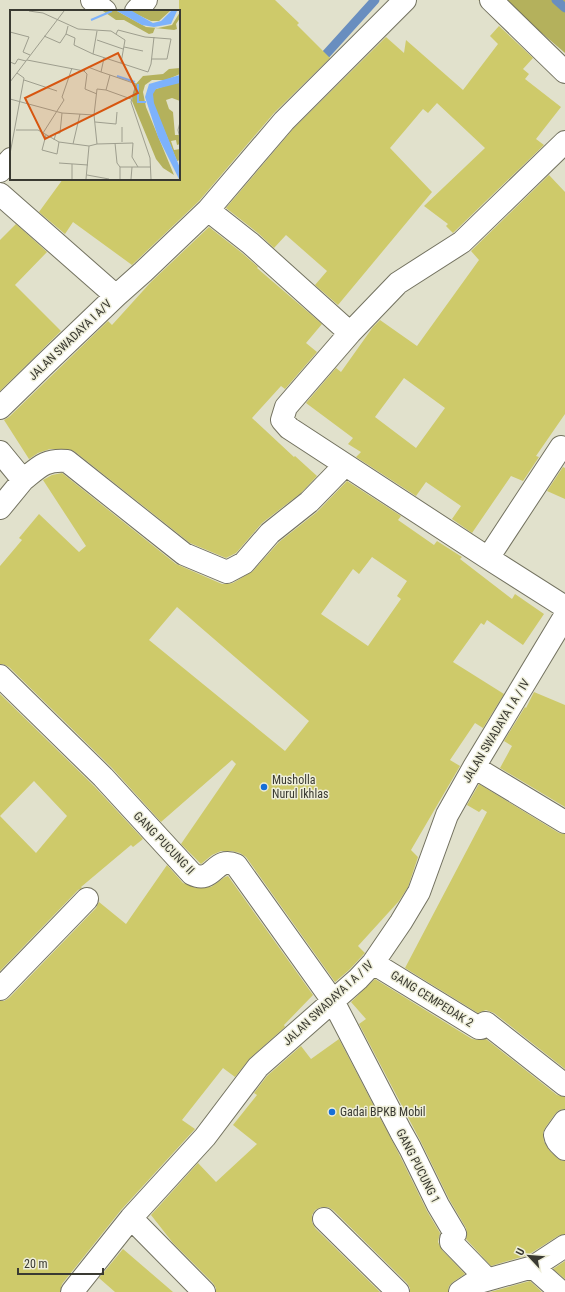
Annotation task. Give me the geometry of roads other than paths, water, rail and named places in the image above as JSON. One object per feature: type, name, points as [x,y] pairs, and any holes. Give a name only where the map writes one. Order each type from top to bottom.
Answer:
[{"type":"street","points":[[92,0],[104,10]]},
{"type":"street","points":[[137,10],[146,0]]},
{"type":"street","points":[[116,296],[208,210],[284,121],[405,0]]},
{"type":"street","points":[[491,0],[565,72]]},
{"type":"street","points":[[565,142],[462,242],[398,283],[350,333],[286,407],[282,420],[289,428],[565,607]]},
{"type":"street","points":[[0,171],[10,160]]},
{"type":"street","name":"JALAN SWADAYA I A/V","points":[[0,194],[116,296],[0,408]]},
{"type":"street","points":[[208,210],[250,243],[350,333]]},
{"type":"street","points":[[488,558],[561,447]]},
{"type":"street","points":[[0,452],[23,480]]},
{"type":"street","points":[[0,508],[23,480],[43,464],[57,460],[67,462],[184,554],[227,572],[244,563],[270,533],[309,502],[345,464]]},
{"type":"street","name":"JALAN SWADAYA I A / IV","points":[[72,1292],[131,1218],[205,1137],[258,1067],[333,1001],[373,963],[401,922],[419,892],[447,815],[474,767],[565,616]]},
{"type":"street","name":"GANG PUCUNG II","points":[[0,676],[103,777],[192,874],[199,878],[205,877],[224,862],[230,862],[236,865],[333,1001]]},
{"type":"street","points":[[474,767],[565,822]]},
{"type":"street","points":[[0,989],[87,899]]},
{"type":"street","name":"GANG CEMPEDAK 2","points":[[373,963],[479,1028],[486,1023],[565,1085]]},
{"type":"street","name":"GANG PUCUNG 1","points":[[333,1001],[438,1205],[455,1234],[451,1239],[451,1242],[487,1280]]},
{"type":"street","points":[[565,1121],[555,1135],[557,1142],[565,1148]]},
{"type":"street","points":[[131,1218],[204,1292]]},
{"type":"street","points":[[324,1219],[398,1292]]},
{"type":"street","points":[[460,1292],[472,1284],[533,1267],[565,1246]]},
{"type":"street","points":[[533,1267],[561,1292]]},
{"type":"waterway","points":[[319,62],[375,0]]},
{"type":"waterway","points":[[556,0],[565,8]]},
{"type":"place","name":"Musholla Nurul Ikhlas","points":[[264,787]]},
{"type":"place","name":"Gadai BPKB Mobil","points":[[332,1112]]}]
